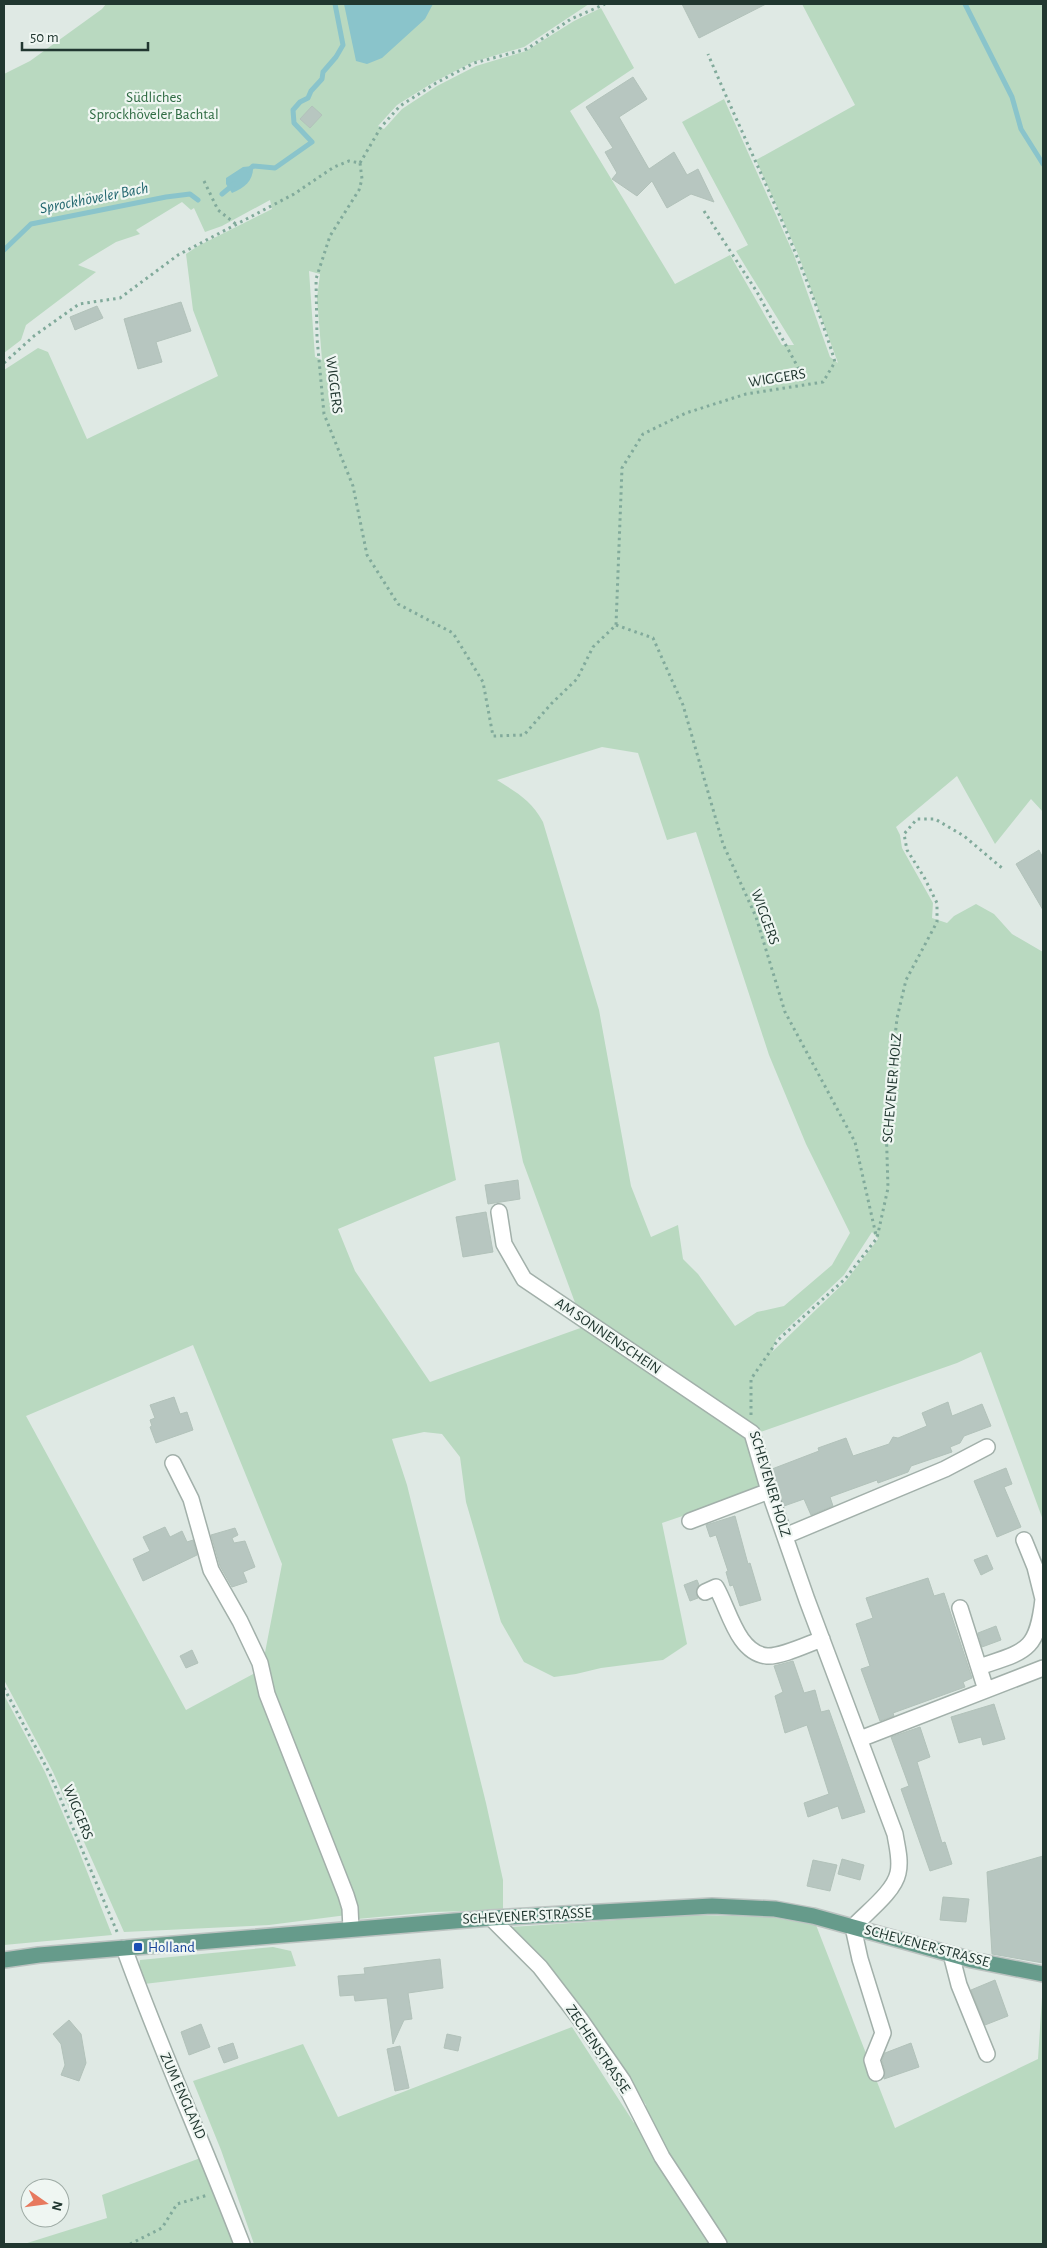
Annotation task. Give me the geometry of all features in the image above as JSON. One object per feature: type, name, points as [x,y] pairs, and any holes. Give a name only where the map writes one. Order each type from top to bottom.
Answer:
[{"type":"main road","name":"SCHEVENER STRASSE","points":[[4,1960],[124,1948],[491,1918],[712,1906],[775,1909],[813,1916],[972,1960],[1043,1974]]},
{"type":"street","name":"AM SONNENSCHEIN","points":[[500,1212],[504,1244],[524,1279],[752,1433]]},
{"type":"street","name":"SCHEVENER HOLZ","points":[[752,1433],[769,1492],[895,1834],[899,1860],[898,1874],[892,1888],[854,1926]]},
{"type":"street","points":[[785,1536],[945,1469],[987,1447]]},
{"type":"street","points":[[173,1462],[191,1499],[211,1570],[240,1620],[260,1663],[267,1694],[346,1895],[350,1908],[351,1929]]},
{"type":"street","points":[[690,1521],[769,1492]]},
{"type":"street","points":[[979,1668],[1018,1654],[1035,1638],[1043,1599],[1024,1540]]},
{"type":"street","points":[[705,1592],[716,1587],[741,1638],[752,1652],[768,1656],[822,1639]]},
{"type":"street","points":[[960,1608],[986,1690]]},
{"type":"street","points":[[860,1739],[1043,1668]]},
{"type":"street","name":"ZECHENSTRASSE","points":[[491,1918],[540,1967],[585,2026],[623,2081],[662,2157],[719,2244]]},
{"type":"street","points":[[854,1926],[860,1959],[883,2033],[872,2060],[876,2073]]},
{"type":"street","name":"ZUM ENGLAND","points":[[124,1948],[154,2031],[222,2191],[242,2244]]},
{"type":"street","points":[[951,1954],[959,1986],[987,2054]]},
{"type":"path","points":[[4,363],[34,336],[79,304],[120,298],[178,255],[294,194],[334,167],[349,161],[360,163],[381,127],[408,102],[436,83],[474,63],[527,49],[571,19],[605,4]]},
{"type":"path","name":"WIGGERS","points":[[360,163],[362,179],[359,190],[330,236],[316,279],[317,338],[324,414],[353,486],[367,555],[398,604],[453,633],[483,682],[493,736],[524,735],[551,704],[577,680],[593,648],[616,625],[622,468],[643,434],[686,413],[746,394],[823,382],[834,362],[797,255],[708,54]]},
{"type":"path","points":[[204,181],[218,210],[237,225]]},
{"type":"path","points":[[704,211],[758,292],[807,384]]},
{"type":"path","name":"WIGGERS","points":[[616,625],[653,638],[683,705],[723,844],[756,917],[785,1012],[855,1142],[877,1238]]},
{"type":"path","name":"SCHEVENER HOLZ","points":[[752,1433],[751,1379],[778,1340],[845,1279],[877,1238],[888,1188],[886,1122],[898,1018],[906,980],[936,922],[937,903],[907,850],[904,834],[917,819],[935,819],[964,836],[1002,868]]},
{"type":"path","name":"WIGGERS","points":[[4,1688],[50,1774],[124,1948]]},
{"type":"path","points":[[130,2244],[162,2228],[177,2204],[222,2191]]},
{"type":"green space","name":"Südliches Sprockhöveler Bachtal","points":[[106,4],[589,4],[524,47],[473,62],[434,82],[397,105],[378,126],[384,129],[402,109],[437,86],[476,66],[526,51],[574,21],[601,8],[634,68],[570,111],[675,284],[730,255],[782,345],[794,345],[736,251],[748,245],[682,122],[724,99],[794,255],[830,357],[838,363],[798,254],[756,160],[855,105],[802,4],[1043,4],[1043,812],[1031,799],[995,844],[957,776],[896,827],[900,835],[902,848],[933,903],[932,918],[947,923],[954,916],[976,904],[994,914],[1012,934],[1043,952],[1043,1520],[981,1352],[957,1363],[755,1434],[577,1308],[523,1162],[499,1042],[434,1057],[456,1180],[338,1229],[355,1271],[430,1382],[586,1326],[749,1438],[765,1488],[662,1523],[687,1644],[663,1660],[601,1668],[554,1677],[524,1662],[501,1622],[466,1502],[460,1457],[442,1434],[424,1432],[392,1439],[407,1485],[486,1803],[503,1880],[503,1910],[433,1912],[357,1919],[283,1726],[263,1663],[282,1564],[193,1345],[26,1416],[186,1710],[255,1673],[347,1915],[269,1925],[124,1932],[53,1772],[4,1680],[4,370],[38,348],[48,352],[87,439],[218,376],[193,310],[186,254],[198,246],[272,209],[270,200],[222,226],[205,232],[194,208],[191,210],[182,202],[136,230],[140,234],[116,242],[78,265],[96,272],[26,325],[21,340],[4,353],[4,74],[30,61],[102,9]],"holes":[[[309,271],[320,274],[317,298],[322,360],[315,357]],[[602,747],[638,753],[667,840],[696,832],[769,1055],[806,1144],[850,1233],[832,1265],[784,1306],[757,1312],[735,1326],[698,1274],[683,1259],[678,1225],[651,1237],[631,1186],[599,1010],[543,822],[528,802],[497,780]],[[872,1232],[878,1239],[846,1281],[772,1352],[776,1339],[844,1275]]]},
{"type":"green space","points":[[4,1695],[45,1772],[112,1935],[4,1945]]},
{"type":"green space","points":[[693,1915],[770,1917],[816,1925],[895,2128],[1038,2059],[1043,1982],[1043,2244],[254,2244],[221,2150],[193,2081],[303,2044],[338,2117],[572,2027],[634,2123],[646,2105],[585,2017],[511,1927]]},
{"type":"green space","points":[[273,1947],[291,1951],[296,1966],[144,1984],[138,1976],[140,1960]]},
{"type":"green space","points":[[203,2157],[236,2244],[24,2244],[107,2218],[102,2195]]},
{"type":"water","points":[[344,4],[433,4],[425,19],[382,58],[367,64],[356,61]]},
{"type":"water","points":[[253,166],[252,175],[248,183],[232,193],[226,184],[226,178],[243,167]]},
{"type":"building","points":[[682,4],[766,4],[699,38]]},
{"type":"building","points":[[633,77],[647,99],[619,117],[649,169],[674,152],[687,175],[698,169],[714,202],[691,194],[667,208],[652,181],[637,196],[612,179],[617,173],[605,152],[613,148],[586,107]]},
{"type":"building","points":[[312,106],[322,115],[310,128],[300,119]]},
{"type":"building","points":[[181,302],[191,331],[156,342],[162,362],[138,369],[124,319]]},
{"type":"building","points":[[97,306],[103,318],[75,330],[70,317]]},
{"type":"building","points":[[1039,850],[1043,858],[1043,910],[1016,864]]},
{"type":"building","points":[[518,1180],[520,1199],[488,1204],[485,1185]]},
{"type":"building","points":[[486,1212],[493,1252],[463,1257],[456,1217]]},
{"type":"building","points":[[174,1397],[180,1414],[187,1412],[193,1430],[156,1443],[150,1427],[152,1426],[150,1420],[155,1418],[150,1405]]},
{"type":"building","points":[[948,1402],[952,1416],[982,1404],[991,1426],[964,1436],[960,1443],[950,1447],[952,1452],[911,1466],[908,1472],[878,1483],[877,1480],[830,1497],[833,1506],[811,1515],[804,1499],[784,1506],[772,1469],[819,1451],[818,1448],[846,1438],[853,1456],[889,1444],[893,1437],[898,1438],[927,1426],[922,1413]]},
{"type":"building","points":[[1006,1468],[1012,1484],[1004,1487],[1021,1527],[997,1537],[974,1481]]},
{"type":"building","points":[[735,1516],[748,1564],[750,1563],[761,1600],[740,1606],[733,1585],[730,1586],[726,1572],[728,1571],[716,1535],[710,1537],[706,1525]]},
{"type":"building","points":[[165,1527],[170,1537],[182,1531],[187,1542],[193,1540],[197,1555],[143,1581],[133,1559],[150,1551],[143,1537]]},
{"type":"building","points":[[235,1528],[238,1535],[232,1538],[234,1543],[245,1541],[255,1567],[243,1572],[247,1582],[232,1587],[220,1566],[211,1535]]},
{"type":"building","points":[[987,1555],[993,1569],[981,1575],[974,1560]]},
{"type":"building","points":[[928,1578],[934,1596],[944,1593],[972,1678],[963,1682],[965,1687],[893,1713],[894,1716],[880,1721],[861,1669],[870,1666],[856,1624],[873,1618],[866,1598]]},
{"type":"building","points":[[697,1580],[699,1585],[696,1592],[698,1598],[690,1601],[684,1585]]},
{"type":"building","points":[[996,1626],[1001,1640],[982,1647],[978,1633]]},
{"type":"building","points":[[192,1650],[198,1663],[186,1668],[180,1656]]},
{"type":"building","points":[[793,1661],[804,1693],[815,1690],[821,1712],[829,1710],[865,1812],[842,1819],[838,1806],[808,1817],[804,1803],[829,1794],[807,1725],[785,1733],[775,1696],[783,1692],[774,1666]]},
{"type":"building","points":[[994,1704],[1005,1739],[983,1745],[981,1737],[959,1743],[951,1717]]},
{"type":"building","points":[[920,1727],[930,1757],[917,1762],[942,1843],[945,1842],[952,1864],[930,1871],[901,1789],[909,1786],[891,1737]]},
{"type":"building","points":[[1043,1856],[1043,1963],[992,1954],[987,1872]]},
{"type":"building","points":[[842,1859],[864,1865],[860,1880],[838,1874]]},
{"type":"building","points":[[813,1860],[837,1865],[830,1891],[807,1886]]},
{"type":"building","points":[[943,1897],[969,1899],[966,1922],[940,1920]]},
{"type":"building","points":[[440,1959],[443,1988],[408,1993],[412,2019],[404,2020],[393,2044],[387,1998],[355,2001],[354,1995],[340,1996],[338,1976],[365,1974],[364,1968]]},
{"type":"building","points":[[995,1980],[1008,2016],[985,2025],[971,1990]]},
{"type":"building","points":[[69,2020],[81,2034],[86,2063],[79,2081],[61,2075],[65,2065],[61,2044],[53,2034]]},
{"type":"building","points":[[201,2024],[210,2047],[189,2055],[181,2032]]},
{"type":"building","points":[[447,2034],[461,2037],[458,2051],[444,2048]]},
{"type":"building","points":[[233,2043],[238,2058],[224,2063],[218,2048]]},
{"type":"building","points":[[911,2043],[919,2067],[884,2079],[885,2071],[882,2060],[885,2053]]},
{"type":"building","points":[[400,2046],[409,2088],[395,2091],[387,2049]]},
{"type":"waterway","name":"Sprockhöveler Bach","points":[[249,170],[253,166],[275,168],[312,142],[294,123],[293,110],[300,102],[308,98],[311,91],[322,79],[323,72],[336,57],[343,45],[335,4]]},
{"type":"waterway","points":[[965,4],[1012,97],[1021,129],[1043,164]]},
{"type":"waterway","name":"Sprockhöveler Bach","points":[[222,194],[234,184]]},
{"type":"waterway","name":"Sprockhöveler Bach","points":[[4,250],[31,224],[166,197],[190,194],[198,200]]},
{"type":"place","name":"Holland","points":[[138,1947]]}]
